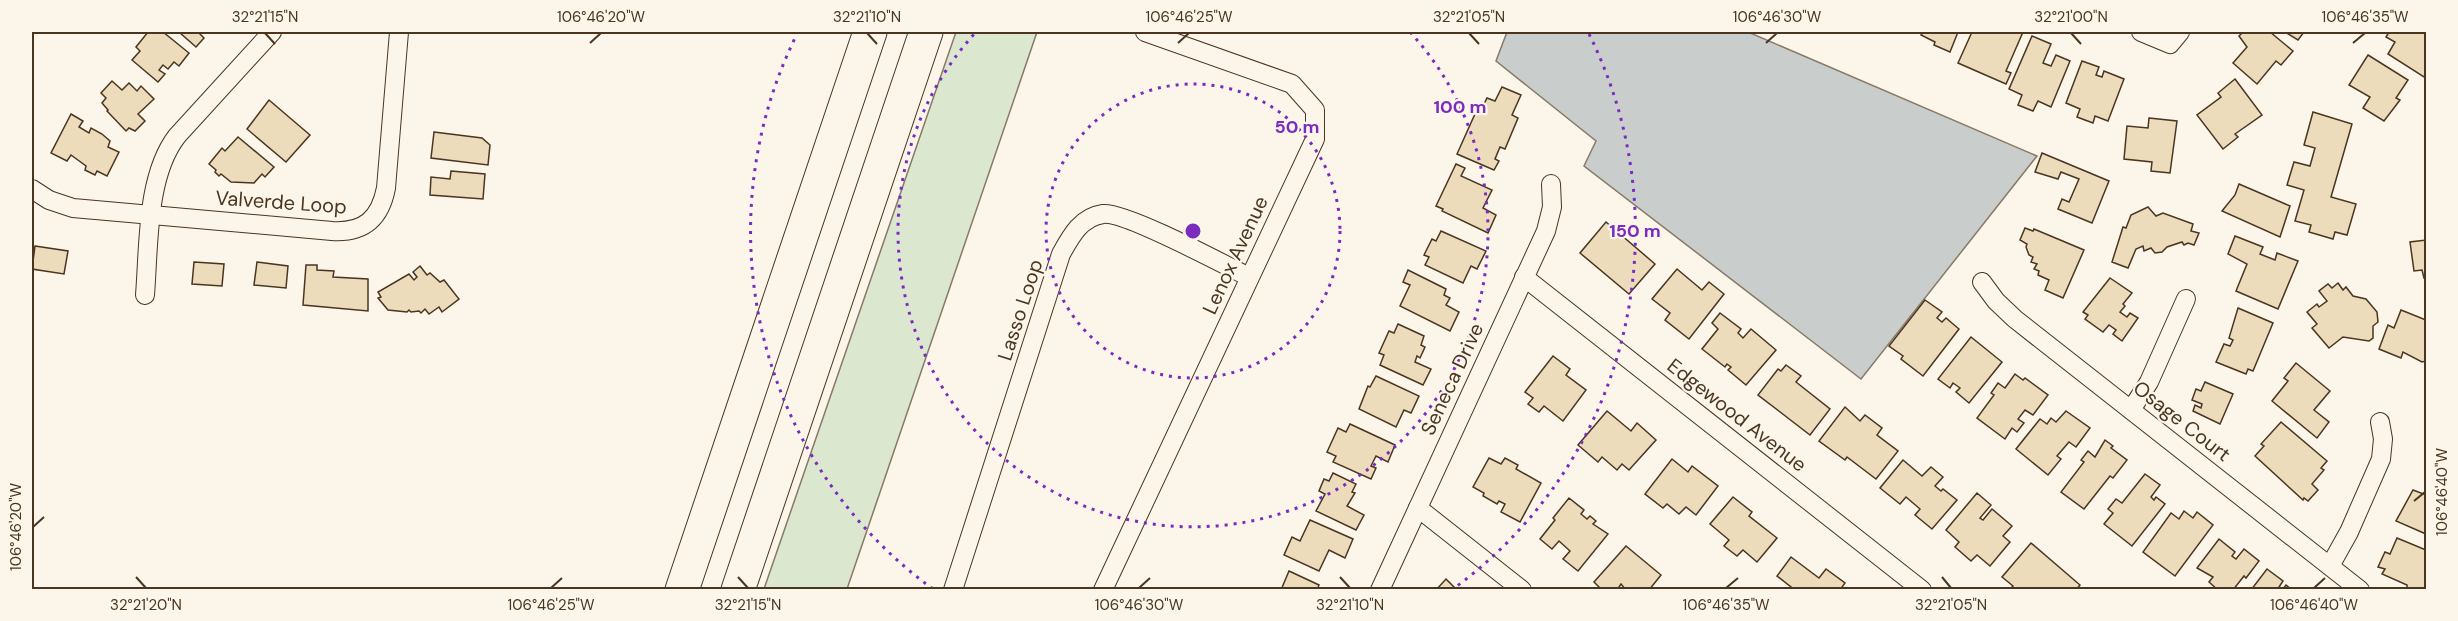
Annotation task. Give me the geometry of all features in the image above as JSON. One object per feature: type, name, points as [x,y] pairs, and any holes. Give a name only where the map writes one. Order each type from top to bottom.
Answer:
[{"type":"highway","points":[[681,590],[870,32]]},
{"type":"highway","points":[[738,590],[926,32]]},
{"type":"street","points":[[145,295],[152,214],[158,175],[165,154],[272,32]]},
{"type":"street","name":"Valverde Loop","points":[[32,189],[49,200],[73,208],[341,232],[351,231],[369,223],[381,207],[386,188],[399,32]]},
{"type":"street","name":"Lenox Avenue","points":[[1103,590],[1315,139],[1315,110],[1292,84],[1145,32]]},
{"type":"street","points":[[2141,32],[2175,38]]},
{"type":"street","name":"Seneca Drive","points":[[1380,590],[1550,219],[1551,184]]},
{"type":"street","name":"Lasso Loop","points":[[953,590],[1061,254],[1081,223],[1105,214],[1139,224],[1249,277]]},
{"type":"street","name":"Edgewood Avenue","points":[[1524,277],[1922,590]]},
{"type":"street","name":"Osage Court","points":[[1982,282],[1996,301],[2015,319],[2360,590]]},
{"type":"street","points":[[2131,410],[2149,382],[2186,299]]},
{"type":"street","points":[[2330,566],[2349,531],[2380,459],[2384,439],[2380,422]]},
{"type":"street","points":[[1418,508],[1522,590]]},
{"type":"green space","points":[[956,32],[1037,32],[847,589],[764,589]]},
{"type":"shaded area","points":[[1507,32],[1748,32],[2037,156],[1861,379],[1584,166],[1596,141],[1496,61]]},
{"type":"building","points":[[148,32],[163,32],[189,53],[179,66],[174,62],[168,69],[163,65],[159,70],[165,74],[158,82],[132,60],[140,51],[136,47]]},
{"type":"building","points":[[179,32],[202,32],[200,34],[204,38],[196,47]]},
{"type":"building","points":[[1923,32],[1958,32],[1950,52],[1934,45],[1935,42],[1921,35]]},
{"type":"building","points":[[1972,32],[2023,32],[2006,71],[2011,73],[2006,84],[1958,63]]},
{"type":"building","points":[[2243,32],[2270,32],[2293,51],[2281,65],[2276,61],[2257,84],[2233,63],[2247,47],[2239,36]]},
{"type":"building","points":[[2285,32],[2304,32],[2298,40]]},
{"type":"building","points":[[2389,32],[2426,32],[2426,73],[2424,77],[2388,54],[2395,42],[2386,37]]},
{"type":"building","points":[[2032,36],[2051,44],[2043,63],[2051,66],[2056,55],[2070,61],[2051,107],[2038,101],[2033,111],[2018,105],[2022,95],[2009,89]]},
{"type":"building","points":[[2368,55],[2408,80],[2396,98],[2400,100],[2384,121],[2363,108],[2370,97],[2349,85]]},
{"type":"building","points":[[2082,61],[2099,67],[2096,75],[2102,77],[2104,71],[2124,79],[2108,121],[2095,116],[2093,123],[2077,117],[2080,109],[2066,103]]},
{"type":"building","points":[[2235,79],[2262,115],[2235,134],[2238,137],[2223,149],[2197,115],[2221,97],[2218,93]]},
{"type":"building","points":[[112,81],[122,90],[129,83],[137,91],[141,86],[154,99],[138,114],[145,121],[135,131],[129,128],[126,131],[102,103],[106,98],[101,93]]},
{"type":"building","points":[[1502,87],[1521,95],[1512,115],[1518,118],[1505,149],[1500,147],[1495,159],[1499,161],[1494,170],[1457,154],[1479,105],[1484,104],[1487,98],[1495,101]]},
{"type":"building","points":[[269,100],[310,135],[286,162],[247,129]]},
{"type":"building","points":[[2313,112],[2352,124],[2331,197],[2356,204],[2347,235],[2335,232],[2333,239],[2309,232],[2311,225],[2295,221],[2304,190],[2287,185],[2294,162],[2310,166],[2315,148],[2304,145]]},
{"type":"building","points":[[71,114],[83,121],[79,127],[89,133],[91,128],[102,134],[110,141],[108,147],[119,152],[107,176],[97,171],[95,175],[85,170],[86,166],[71,155],[67,161],[51,153]]},
{"type":"building","points":[[2149,118],[2177,121],[2170,173],[2151,171],[2152,162],[2124,159],[2127,126],[2148,128]]},
{"type":"building","points":[[434,132],[482,138],[490,145],[488,165],[431,158]]},
{"type":"building","points":[[238,137],[274,167],[265,177],[262,174],[254,183],[231,182],[221,174],[219,176],[209,164],[222,148],[225,151]]},
{"type":"building","points":[[2042,153],[2109,181],[2092,223],[2058,209],[2062,199],[2069,202],[2079,179],[2061,172],[2058,179],[2035,172]]},
{"type":"building","points":[[1456,164],[1465,168],[1461,176],[1492,190],[1483,208],[1496,215],[1488,233],[1436,206]]},
{"type":"building","points":[[451,171],[485,174],[483,199],[430,195],[431,177],[450,179]]},
{"type":"building","points":[[2239,184],[2290,206],[2280,237],[2222,211],[2235,195]]},
{"type":"building","points":[[2148,207],[2156,216],[2163,213],[2193,224],[2191,231],[2199,233],[2194,245],[2188,243],[2184,245],[2182,242],[2155,253],[2151,248],[2144,251],[2143,246],[2136,249],[2128,268],[2112,262],[2123,227],[2126,228],[2131,215]]},
{"type":"building","points":[[1606,222],[1655,264],[1629,294],[1580,253]]},
{"type":"building","points":[[2025,228],[2033,231],[2034,229],[2084,250],[2063,298],[2045,290],[2049,280],[2038,275],[2039,271],[2034,269],[2037,264],[2031,262],[2033,257],[2029,255],[2027,244],[2020,240]]},
{"type":"building","points":[[1441,231],[1486,251],[1477,269],[1471,266],[1463,283],[1425,265],[1429,257],[1424,255],[1432,239],[1436,241]]},
{"type":"building","points":[[2235,236],[2263,247],[2260,254],[2275,260],[2277,253],[2298,261],[2278,309],[2236,291],[2247,264],[2228,254]]},
{"type":"building","points":[[2426,240],[2426,277],[2424,278],[2422,270],[2414,271],[2410,242]]},
{"type":"building","points":[[35,246],[68,251],[64,274],[32,269]]},
{"type":"building","points":[[194,262],[224,264],[222,286],[192,284]]},
{"type":"building","points":[[257,262],[288,266],[286,288],[254,285]]},
{"type":"building","points":[[306,265],[317,265],[317,270],[334,271],[333,277],[368,279],[368,311],[303,305]]},
{"type":"building","points":[[420,266],[427,275],[430,273],[440,282],[444,280],[459,299],[442,312],[439,307],[429,314],[425,309],[421,313],[409,310],[407,312],[388,310],[378,298],[381,297],[378,292],[409,274],[414,280],[417,277],[413,272]]},
{"type":"building","points":[[1677,269],[1702,290],[1709,282],[1724,294],[1689,339],[1665,320],[1670,313],[1652,299]]},
{"type":"building","points":[[1408,270],[1446,289],[1444,295],[1450,298],[1446,305],[1459,312],[1450,331],[1400,306],[1410,285],[1403,282]]},
{"type":"building","points":[[2110,278],[2132,293],[2120,312],[2127,317],[2130,313],[2138,318],[2122,341],[2113,334],[2116,330],[2109,325],[2103,332],[2085,319],[2088,315],[2083,312]]},
{"type":"building","points":[[2338,283],[2343,290],[2346,287],[2353,296],[2366,299],[2377,312],[2378,322],[2373,326],[2373,338],[2369,341],[2343,337],[2329,348],[2312,328],[2317,324],[2307,312],[2317,304],[2319,307],[2327,301],[2319,291],[2328,284],[2332,288]]},
{"type":"building","points":[[1925,300],[1942,312],[1937,318],[1942,322],[1946,318],[1959,329],[1923,376],[1901,359],[1903,356],[1889,346]]},
{"type":"building","points":[[2238,308],[2273,323],[2253,371],[2248,369],[2246,374],[2216,362],[2224,344],[2230,346],[2233,340],[2229,338]]},
{"type":"building","points":[[2401,310],[2426,320],[2426,361],[2422,362],[2403,352],[2401,358],[2379,349],[2388,325],[2394,328]]},
{"type":"building","points":[[1720,313],[1741,329],[1738,333],[1743,338],[1751,329],[1776,350],[1746,385],[1728,370],[1731,367],[1727,364],[1725,367],[1702,349],[1718,329],[1712,323]]},
{"type":"building","points":[[1398,324],[1424,336],[1421,345],[1425,347],[1420,358],[1417,356],[1415,362],[1431,369],[1423,385],[1380,365],[1384,355],[1379,353],[1389,331],[1394,333]]},
{"type":"building","points":[[1971,337],[2002,362],[1969,403],[1956,392],[1960,388],[1953,383],[1950,388],[1938,379]]},
{"type":"building","points":[[1553,356],[1570,369],[1566,375],[1586,390],[1563,421],[1544,406],[1539,412],[1528,404],[1533,398],[1525,392]]},
{"type":"building","points":[[2296,363],[2330,391],[2314,410],[2329,422],[2317,438],[2272,401],[2288,381],[2284,378]]},
{"type":"building","points":[[1786,365],[1801,376],[1796,382],[1830,409],[1810,435],[1758,395],[1778,369],[1781,371]]},
{"type":"building","points":[[2015,374],[2023,380],[2025,378],[2048,395],[2033,415],[2025,410],[2018,419],[2024,423],[2017,432],[2012,428],[2005,439],[1977,418],[1994,395],[1991,393],[1998,383],[2005,388]]},
{"type":"building","points":[[1376,376],[1419,396],[1411,413],[1404,410],[1396,427],[1359,409],[1368,386],[1370,387]]},
{"type":"building","points":[[2205,382],[2233,394],[2220,424],[2193,411],[2195,405],[2201,408],[2202,404],[2192,400],[2196,389],[2201,391]]},
{"type":"building","points":[[1845,407],[1860,421],[1865,415],[1882,428],[1877,435],[1898,451],[1876,479],[1847,457],[1845,460],[1819,441]]},
{"type":"building","points":[[1607,411],[1631,431],[1637,423],[1656,440],[1629,470],[1622,464],[1617,470],[1602,457],[1598,462],[1578,445]]},
{"type":"building","points":[[2066,411],[2090,428],[2076,447],[2069,442],[2057,456],[2061,459],[2048,475],[2016,449],[2040,419],[2047,424],[2051,418],[2056,422]]},
{"type":"building","points":[[2281,422],[2327,461],[2321,468],[2324,470],[2312,484],[2318,490],[2308,501],[2304,498],[2303,500],[2255,456],[2264,446],[2261,444]]},
{"type":"building","points":[[1350,424],[1395,445],[1388,462],[1376,456],[1371,466],[1376,468],[1371,479],[1333,462],[1336,456],[1327,452],[1338,428],[1346,432]]},
{"type":"building","points":[[2105,440],[2113,446],[2111,448],[2127,460],[2113,478],[2110,476],[2084,509],[2061,492],[2084,462],[2081,460],[2088,451],[2095,457]]},
{"type":"building","points":[[1489,458],[1501,464],[1505,458],[1518,465],[1516,469],[1541,483],[1520,522],[1501,512],[1505,504],[1499,501],[1497,504],[1473,487]]},
{"type":"building","points":[[1672,459],[1688,472],[1692,466],[1718,486],[1696,515],[1686,507],[1679,514],[1667,504],[1663,508],[1645,494]]},
{"type":"building","points":[[1903,460],[1922,476],[1931,467],[1943,477],[1935,486],[1957,500],[1932,529],[1915,515],[1920,509],[1906,497],[1900,504],[1880,488]]},
{"type":"building","points":[[1333,473],[1356,484],[1352,492],[1355,493],[1347,506],[1364,515],[1356,530],[1316,511],[1325,494],[1319,491],[1324,479],[1329,481]]},
{"type":"building","points":[[2145,474],[2160,485],[2151,497],[2154,500],[2156,497],[2165,504],[2132,546],[2104,524],[2113,513],[2108,509],[2116,499],[2122,503]]},
{"type":"building","points":[[2413,490],[2426,495],[2426,534],[2396,521]]},
{"type":"building","points":[[1977,493],[1991,505],[1980,518],[1983,520],[1992,509],[2012,526],[2003,536],[2010,542],[1990,566],[1977,555],[1971,561],[1955,547],[1959,542],[1946,530]]},
{"type":"building","points":[[1733,497],[1752,512],[1749,516],[1777,538],[1757,562],[1743,550],[1737,556],[1724,546],[1729,540],[1710,524]]},
{"type":"building","points":[[1569,498],[1584,510],[1581,514],[1587,519],[1590,516],[1596,521],[1593,524],[1608,534],[1578,571],[1563,559],[1570,551],[1559,541],[1552,549],[1540,539]]},
{"type":"building","points":[[2184,511],[2193,518],[2197,512],[2213,525],[2175,576],[2143,552],[2171,513],[2179,519]]},
{"type":"building","points":[[1310,520],[1353,539],[1345,558],[1329,550],[1319,571],[1284,555],[1292,537],[1300,541]]},
{"type":"building","points":[[2397,538],[2426,550],[2425,590],[2407,590],[2407,585],[2382,574],[2385,569],[2378,567],[2385,552],[2390,554]]},
{"type":"building","points":[[2219,539],[2235,552],[2232,556],[2236,559],[2244,549],[2259,561],[2233,590],[2224,588],[2218,590],[2209,582],[2213,577],[2197,568]]},
{"type":"building","points":[[2031,543],[2080,585],[2076,590],[2010,589],[2013,586],[2002,577]]},
{"type":"building","points":[[1626,546],[1661,575],[1649,590],[1626,590],[1621,584],[1617,590],[1602,590],[1594,582]]},
{"type":"building","points":[[1791,557],[1819,578],[1826,569],[1845,583],[1840,590],[1795,590],[1777,576]]},
{"type":"building","points":[[2267,569],[2283,581],[2279,587],[2283,589],[2286,585],[2292,590],[2251,590]]},
{"type":"building","points":[[1289,571],[1319,585],[1317,590],[1281,590]]},
{"type":"building","points":[[1446,579],[1457,590],[1436,590]]}]
